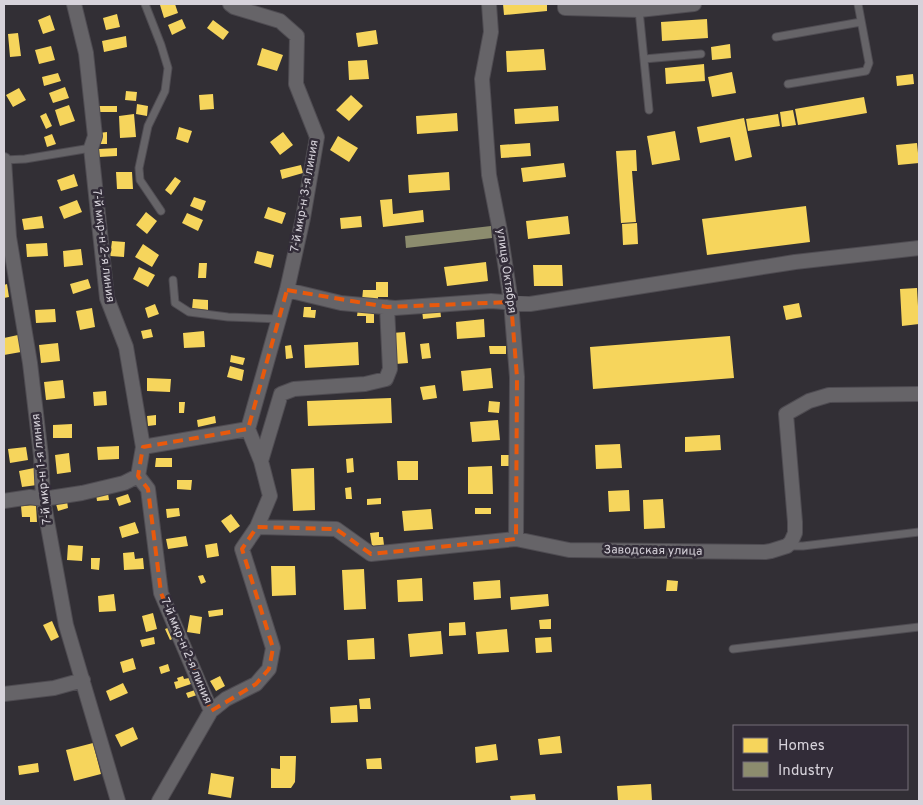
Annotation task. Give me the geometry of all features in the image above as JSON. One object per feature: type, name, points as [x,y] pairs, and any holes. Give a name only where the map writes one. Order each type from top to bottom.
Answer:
[{"type":"street","name":"7-й мкр-н 2-я линия","points":[[74,4],[86,53],[95,136],[91,148],[107,298],[126,347],[143,447],[138,476],[148,488],[161,593],[211,711]]},
{"type":"street","name":"7-й мкр-н 3-я линия","points":[[230,4],[234,7],[280,21],[297,36],[296,84],[317,137],[303,218],[287,290],[248,429]]},
{"type":"street","name":"улица Октября","points":[[489,4],[491,32],[482,79],[489,175],[511,302],[517,377],[516,539]]},
{"type":"street","points":[[565,4],[565,8],[694,4]]},
{"type":"street","name":"7-й мкр-н 1-я линия","points":[[4,160],[9,237],[30,363],[41,456],[43,499],[66,625],[118,801]]},
{"type":"street","points":[[287,290],[341,302],[395,308],[491,301],[530,304],[795,262],[919,248]]},
{"type":"street","points":[[261,461],[281,394],[294,389],[365,384],[386,379],[390,369],[386,307]]},
{"type":"street","points":[[788,546],[795,533],[795,522],[786,414],[809,401],[828,395],[919,394]]},
{"type":"street","points":[[143,447],[248,429],[261,461],[270,496],[257,526],[242,549],[273,648],[269,669],[256,684],[226,699],[211,711],[159,801]]},
{"type":"street","points":[[4,501],[30,496],[43,499],[82,493],[124,483],[138,476]]},
{"type":"street","name":"Заводская улица","points":[[257,526],[336,530],[371,554],[516,539],[569,550],[765,552],[788,546]]},
{"type":"street","points":[[4,694],[54,688],[83,680]]},
{"type":"lane","points":[[145,4],[168,68],[165,91],[148,126],[139,168],[140,180],[161,211]]},
{"type":"lane","points":[[788,84],[866,71],[869,63],[858,4]]},
{"type":"lane","points":[[639,7],[649,110]]},
{"type":"lane","points":[[776,37],[861,22]]},
{"type":"lane","points":[[644,59],[701,54]]},
{"type":"lane","points":[[4,160],[26,159],[91,148]]},
{"type":"lane","points":[[173,280],[176,303],[189,312],[228,317],[279,319]]},
{"type":"lane","points":[[788,546],[798,547],[919,532]]},
{"type":"lane","points":[[733,649],[919,627]]},
{"type":"highlighted area","points":[[287,290],[387,307],[511,302],[517,377],[516,539],[371,554],[336,529],[257,527],[242,549],[273,648],[269,669],[256,684],[211,711],[161,593],[148,489],[138,476],[143,447],[248,429]]},
{"type":"building: Homes","points":[[175,4],[178,13],[164,18],[160,5]]},
{"type":"building: Homes","points":[[503,4],[547,4],[547,11],[504,15]]},
{"type":"building: Homes","points":[[117,14],[120,27],[106,30],[103,18]]},
{"type":"building: Homes","points":[[50,15],[55,30],[43,34],[38,20]]},
{"type":"building: Homes","points":[[182,19],[186,28],[172,35],[168,25]]},
{"type":"building: Homes","points":[[707,19],[708,38],[662,41],[661,22]]},
{"type":"building: Homes","points":[[213,20],[229,32],[223,40],[207,28]]},
{"type":"building: Homes","points":[[376,30],[378,44],[358,47],[356,33]]},
{"type":"building: Homes","points":[[18,33],[21,56],[10,57],[8,34]]},
{"type":"building: Homes","points":[[126,36],[127,47],[104,52],[102,41]]},
{"type":"building: Homes","points":[[730,44],[731,58],[712,60],[711,47]]},
{"type":"building: Homes","points":[[51,46],[55,60],[39,64],[35,50]]},
{"type":"building: Homes","points":[[262,48],[283,55],[277,71],[257,65]]},
{"type":"building: Homes","points":[[544,49],[546,70],[507,72],[506,51]]},
{"type":"building: Homes","points":[[367,60],[369,79],[349,80],[348,61]]},
{"type":"building: Homes","points":[[704,64],[705,81],[666,84],[665,68]]},
{"type":"building: Homes","points":[[732,72],[736,93],[712,97],[708,77]]},
{"type":"building: Homes","points":[[58,73],[61,81],[44,86],[42,77]]},
{"type":"building: Homes","points":[[913,74],[914,84],[897,86],[896,76]]},
{"type":"building: Homes","points":[[65,87],[69,98],[53,103],[49,93]]},
{"type":"building: Homes","points":[[19,88],[26,100],[13,107],[6,95]]},
{"type":"building: Homes","points":[[126,91],[137,92],[136,101],[125,100]]},
{"type":"building: Homes","points":[[213,94],[214,109],[200,110],[199,95]]},
{"type":"building: Homes","points":[[351,95],[363,106],[349,121],[336,110]]},
{"type":"building: Homes","points":[[864,97],[867,113],[798,125],[795,109]]},
{"type":"building: Homes","points":[[137,104],[148,106],[147,116],[136,114]]},
{"type":"building: Homes","points":[[69,105],[75,121],[60,126],[55,110]]},
{"type":"building: Homes","points":[[99,106],[117,106],[117,112],[99,112]]},
{"type":"building: Homes","points":[[558,106],[559,121],[515,124],[514,109]]},
{"type":"building: Homes","points":[[793,110],[796,125],[782,127],[780,112]]},
{"type":"building: Homes","points":[[46,113],[52,126],[46,129],[40,116]]},
{"type":"building: Homes","points":[[457,113],[458,131],[417,134],[416,116]]},
{"type":"building: Homes","points":[[134,114],[136,137],[120,138],[119,116]]},
{"type":"building: Homes","points":[[778,114],[780,126],[748,131],[746,119]]},
{"type":"building: Homes","points":[[744,118],[752,157],[735,161],[730,137],[700,143],[697,127]]},
{"type":"building: Homes","points":[[179,127],[192,131],[188,143],[176,139]]},
{"type":"building: Homes","points":[[675,131],[680,160],[652,165],[647,136]]},
{"type":"building: Homes","points":[[107,132],[107,144],[100,144],[99,133]]},
{"type":"building: Homes","points":[[283,132],[293,145],[280,155],[270,142]]},
{"type":"building: Homes","points":[[52,134],[56,144],[47,147],[44,137]]},
{"type":"building: Homes","points":[[338,136],[358,148],[349,162],[330,150]]},
{"type":"building: Homes","points":[[530,143],[531,156],[501,158],[500,145]]},
{"type":"building: Homes","points":[[917,143],[919,163],[898,165],[896,145]]},
{"type":"building: Homes","points":[[117,148],[117,156],[99,157],[99,149]]},
{"type":"building: Homes","points":[[636,150],[637,171],[632,171],[636,222],[621,223],[616,151]]},
{"type":"building: Homes","points":[[564,163],[566,177],[523,182],[521,168]]},
{"type":"building: Homes","points":[[301,165],[303,173],[282,179],[280,170]]},
{"type":"building: Homes","points":[[116,172],[132,172],[133,189],[117,189]]},
{"type":"building: Homes","points":[[449,172],[450,190],[409,193],[408,175]]},
{"type":"building: Homes","points":[[74,174],[78,186],[61,191],[57,180]]},
{"type":"building: Homes","points":[[175,177],[181,181],[171,195],[165,190]]},
{"type":"building: Homes","points":[[194,197],[206,201],[202,211],[190,206]]},
{"type":"building: Homes","points":[[392,199],[393,214],[423,210],[424,222],[383,227],[380,200]]},
{"type":"building: Homes","points":[[77,200],[82,212],[64,219],[59,207]]},
{"type":"building: Homes","points":[[806,206],[810,242],[707,255],[702,219]]},
{"type":"building: Homes","points":[[268,207],[286,213],[282,224],[264,218]]},
{"type":"building: Homes","points":[[146,212],[157,221],[147,234],[136,225]]},
{"type":"building: Homes","points":[[187,213],[203,220],[198,231],[182,223]]},
{"type":"building: Homes","points":[[42,216],[44,228],[24,230],[22,219]]},
{"type":"building: Homes","points":[[361,216],[362,227],[341,229],[340,218]]},
{"type":"building: Homes","points":[[568,216],[570,234],[528,239],[526,221]]},
{"type":"building: Homes","points":[[637,223],[638,244],[623,245],[622,224]]},
{"type":"building: Homes","points":[[112,241],[125,242],[124,257],[110,256]]},
{"type":"building: Homes","points":[[47,243],[48,256],[27,257],[26,244]]},
{"type":"building: Homes","points":[[143,244],[159,255],[152,267],[135,257]]},
{"type":"building: Homes","points":[[81,249],[83,265],[64,267],[63,251]]},
{"type":"building: Homes","points":[[257,251],[274,255],[271,268],[254,263]]},
{"type":"building: Homes","points":[[486,262],[488,281],[447,286],[444,267]]},
{"type":"building: Homes","points":[[199,263],[207,263],[206,278],[198,278]]},
{"type":"building: Homes","points":[[533,265],[562,265],[563,286],[534,286]]},
{"type":"building: Homes","points":[[139,267],[155,275],[148,287],[133,279]]},
{"type":"building: Homes","points":[[88,279],[91,288],[73,294],[70,284]]},
{"type":"building: Homes","points":[[376,282],[388,282],[388,297],[378,297],[378,300],[362,300],[363,290],[376,290]]},
{"type":"building: Homes","points":[[7,284],[9,297],[4,298],[4,285]]},
{"type":"building: Homes","points":[[917,288],[919,324],[902,326],[900,289]]},
{"type":"building: Homes","points":[[193,299],[208,300],[208,310],[192,309]]},
{"type":"building: Homes","points":[[799,303],[802,317],[786,320],[783,306]]},
{"type":"building: Homes","points":[[155,304],[159,314],[148,318],[145,308]]},
{"type":"building: Homes","points":[[304,307],[311,307],[311,310],[316,310],[315,318],[303,317]]},
{"type":"building: Homes","points":[[92,308],[95,327],[80,330],[76,311]]},
{"type":"building: Homes","points":[[440,308],[441,317],[423,319],[422,310]]},
{"type":"building: Homes","points":[[55,309],[56,322],[36,323],[35,310]]},
{"type":"building: Homes","points":[[358,309],[374,310],[374,323],[366,323],[366,316],[357,316]]},
{"type":"building: Homes","points":[[484,319],[485,337],[457,339],[456,322]]},
{"type":"building: Homes","points":[[151,329],[153,337],[143,339],[141,331]]},
{"type":"building: Homes","points":[[204,331],[205,347],[184,348],[183,333]]},
{"type":"building: Homes","points":[[405,332],[408,363],[395,364],[392,333]]},
{"type":"building: Homes","points":[[18,335],[21,352],[4,355],[4,338]]},
{"type":"building: Homes","points":[[730,336],[734,378],[593,389],[590,347]]},
{"type":"building: Homes","points":[[358,342],[359,365],[305,368],[304,345]]},
{"type":"building: Homes","points":[[58,343],[60,361],[41,363],[39,345]]},
{"type":"building: Homes","points":[[429,343],[431,358],[422,359],[420,344]]},
{"type":"building: Homes","points":[[291,345],[293,358],[286,359],[285,346]]},
{"type":"building: Homes","points":[[489,346],[506,346],[506,354],[490,354]]},
{"type":"building: Homes","points":[[231,355],[245,358],[243,365],[230,362]]},
{"type":"building: Homes","points":[[230,366],[244,370],[242,381],[227,377]]},
{"type":"building: Homes","points":[[491,368],[493,388],[463,391],[461,371]]},
{"type":"building: Homes","points":[[147,378],[171,379],[170,392],[147,391]]},
{"type":"building: Homes","points":[[63,380],[65,398],[46,400],[44,382]]},
{"type":"building: Homes","points":[[435,385],[437,398],[423,400],[420,387]]},
{"type":"building: Homes","points":[[106,391],[107,405],[94,406],[93,392]]},
{"type":"building: Homes","points":[[391,398],[392,423],[308,426],[307,401]]},
{"type":"building: Homes","points":[[489,401],[500,402],[499,413],[488,412]]},
{"type":"building: Homes","points":[[179,402],[185,402],[184,413],[179,413]]},
{"type":"building: Homes","points":[[156,415],[156,425],[148,426],[147,416]]},
{"type":"building: Homes","points":[[215,416],[216,423],[198,427],[197,420]]},
{"type":"building: Homes","points":[[498,420],[500,440],[472,442],[470,422]]},
{"type":"building: Homes","points":[[72,424],[72,438],[53,438],[53,425]]},
{"type":"building: Homes","points":[[720,435],[721,450],[685,452],[685,437]]},
{"type":"building: Homes","points":[[620,444],[622,468],[596,469],[595,445]]},
{"type":"building: Homes","points":[[119,446],[119,459],[98,460],[97,447]]},
{"type":"building: Homes","points":[[26,447],[28,460],[10,463],[8,449]]},
{"type":"building: Homes","points":[[69,453],[71,472],[57,474],[55,455]]},
{"type":"building: Homes","points":[[501,455],[512,455],[512,466],[501,466]]},
{"type":"building: Homes","points":[[156,458],[172,458],[172,467],[155,467]]},
{"type":"building: Homes","points":[[353,458],[354,472],[347,473],[346,459]]},
{"type":"building: Homes","points":[[397,461],[418,461],[418,480],[398,480]]},
{"type":"building: Homes","points":[[492,466],[493,494],[468,494],[468,467]]},
{"type":"building: Homes","points":[[34,468],[37,485],[22,487],[19,471]]},
{"type":"building: Homes","points":[[314,468],[315,510],[293,511],[291,469]]},
{"type":"building: Homes","points":[[177,480],[192,480],[191,490],[177,489]]},
{"type":"building: Homes","points":[[351,487],[352,499],[346,499],[345,488]]},
{"type":"building: Homes","points":[[629,490],[630,511],[609,512],[608,491]]},
{"type":"building: Homes","points":[[108,493],[109,500],[97,501],[96,494]]},
{"type":"building: Homes","points":[[128,494],[131,502],[119,506],[116,498]]},
{"type":"building: Homes","points":[[381,498],[381,504],[367,505],[367,499]]},
{"type":"building: Homes","points":[[663,499],[665,528],[644,529],[643,500]]},
{"type":"building: Homes","points":[[67,501],[68,508],[58,511],[56,504]]},
{"type":"building: Homes","points":[[36,505],[37,522],[30,522],[30,517],[22,517],[21,506]]},
{"type":"building: Homes","points":[[179,508],[180,516],[167,518],[166,509]]},
{"type":"building: Homes","points":[[475,508],[491,508],[491,514],[475,514]]},
{"type":"building: Homes","points":[[431,509],[433,529],[404,531],[402,511]]},
{"type":"building: Homes","points":[[231,514],[240,526],[230,533],[221,521]]},
{"type":"building: Homes","points":[[135,522],[139,533],[122,538],[119,527]]},
{"type":"building: Homes","points":[[379,532],[379,537],[383,537],[384,545],[372,546],[370,533]]},
{"type":"building: Homes","points":[[186,536],[188,546],[168,549],[166,539]]},
{"type":"building: Homes","points":[[217,543],[219,556],[207,558],[205,545]]},
{"type":"building: Homes","points":[[68,545],[83,546],[82,561],[67,560]]},
{"type":"building: Homes","points":[[134,552],[135,559],[143,558],[144,569],[124,570],[123,553]]},
{"type":"building: Homes","points":[[91,558],[100,558],[99,570],[91,569]]},
{"type":"building: Homes","points":[[271,566],[295,566],[296,595],[272,596]]},
{"type":"building: Homes","points":[[364,569],[366,609],[344,610],[342,570]]},
{"type":"building: Homes","points":[[203,575],[206,582],[201,584],[198,576]]},
{"type":"building: Homes","points":[[422,578],[423,601],[398,602],[397,580]]},
{"type":"building: Homes","points":[[500,580],[501,598],[474,600],[473,582]]},
{"type":"building: Homes","points":[[667,580],[678,581],[677,591],[666,591]]},
{"type":"building: Homes","points":[[114,594],[116,611],[99,612],[98,596]]},
{"type":"building: Homes","points":[[548,594],[549,606],[511,610],[510,597]]},
{"type":"building: Homes","points":[[223,609],[223,615],[209,617],[208,611]]},
{"type":"building: Homes","points":[[153,613],[157,629],[146,632],[142,616]]},
{"type":"building: Homes","points":[[190,615],[202,617],[200,634],[187,632]]},
{"type":"building: Homes","points":[[551,619],[551,629],[540,629],[539,620]]},
{"type":"building: Homes","points":[[52,621],[59,637],[51,641],[43,625]]},
{"type":"building: Homes","points":[[465,622],[466,635],[449,636],[449,623]]},
{"type":"building: Homes","points":[[170,627],[175,638],[170,640],[165,629]]},
{"type":"building: Homes","points":[[507,629],[509,652],[478,654],[476,632]]},
{"type":"building: Homes","points":[[441,631],[443,654],[410,657],[408,634]]},
{"type":"building: Homes","points":[[154,637],[155,644],[142,647],[140,640]]},
{"type":"building: Homes","points":[[551,637],[552,652],[536,653],[535,638]]},
{"type":"building: Homes","points":[[374,638],[375,659],[348,660],[347,640]]},
{"type":"building: Homes","points":[[133,658],[136,669],[123,673],[120,662]]},
{"type":"building: Homes","points":[[168,664],[170,671],[161,674],[159,667]]},
{"type":"building: Homes","points":[[183,676],[184,679],[189,678],[191,684],[176,689],[174,682],[178,681],[177,678]]},
{"type":"building: Homes","points":[[220,676],[225,686],[216,691],[210,681]]},
{"type":"building: Homes","points":[[123,683],[128,693],[110,701],[106,691]]},
{"type":"building: Homes","points":[[195,690],[197,695],[188,698],[186,693]]},
{"type":"building: Homes","points":[[370,698],[371,709],[360,709],[359,699]]},
{"type":"building: Homes","points":[[357,705],[358,722],[331,723],[330,707]]},
{"type":"building: Homes","points":[[133,727],[138,739],[121,747],[115,735]]},
{"type":"building: Homes","points":[[560,736],[562,753],[540,755],[538,739]]},
{"type":"building: Homes","points":[[93,743],[101,774],[74,781],[66,750]]},
{"type":"building: Homes","points":[[496,744],[498,760],[476,763],[475,747]]},
{"type":"building: Homes","points":[[280,756],[296,756],[295,782],[291,788],[271,788],[271,768],[280,769]]},
{"type":"building: Homes","points":[[381,758],[382,769],[367,769],[366,759]]},
{"type":"building: Homes","points":[[38,763],[39,772],[19,775],[18,766]]},
{"type":"building: Homes","points":[[211,773],[234,777],[231,798],[208,794]]},
{"type":"building: Homes","points":[[651,784],[652,801],[618,801],[617,786]]},
{"type":"building: Homes","points":[[535,794],[536,801],[511,801],[510,796]]},
{"type":"building: Industry","points":[[491,226],[492,238],[406,248],[405,236]]}]
